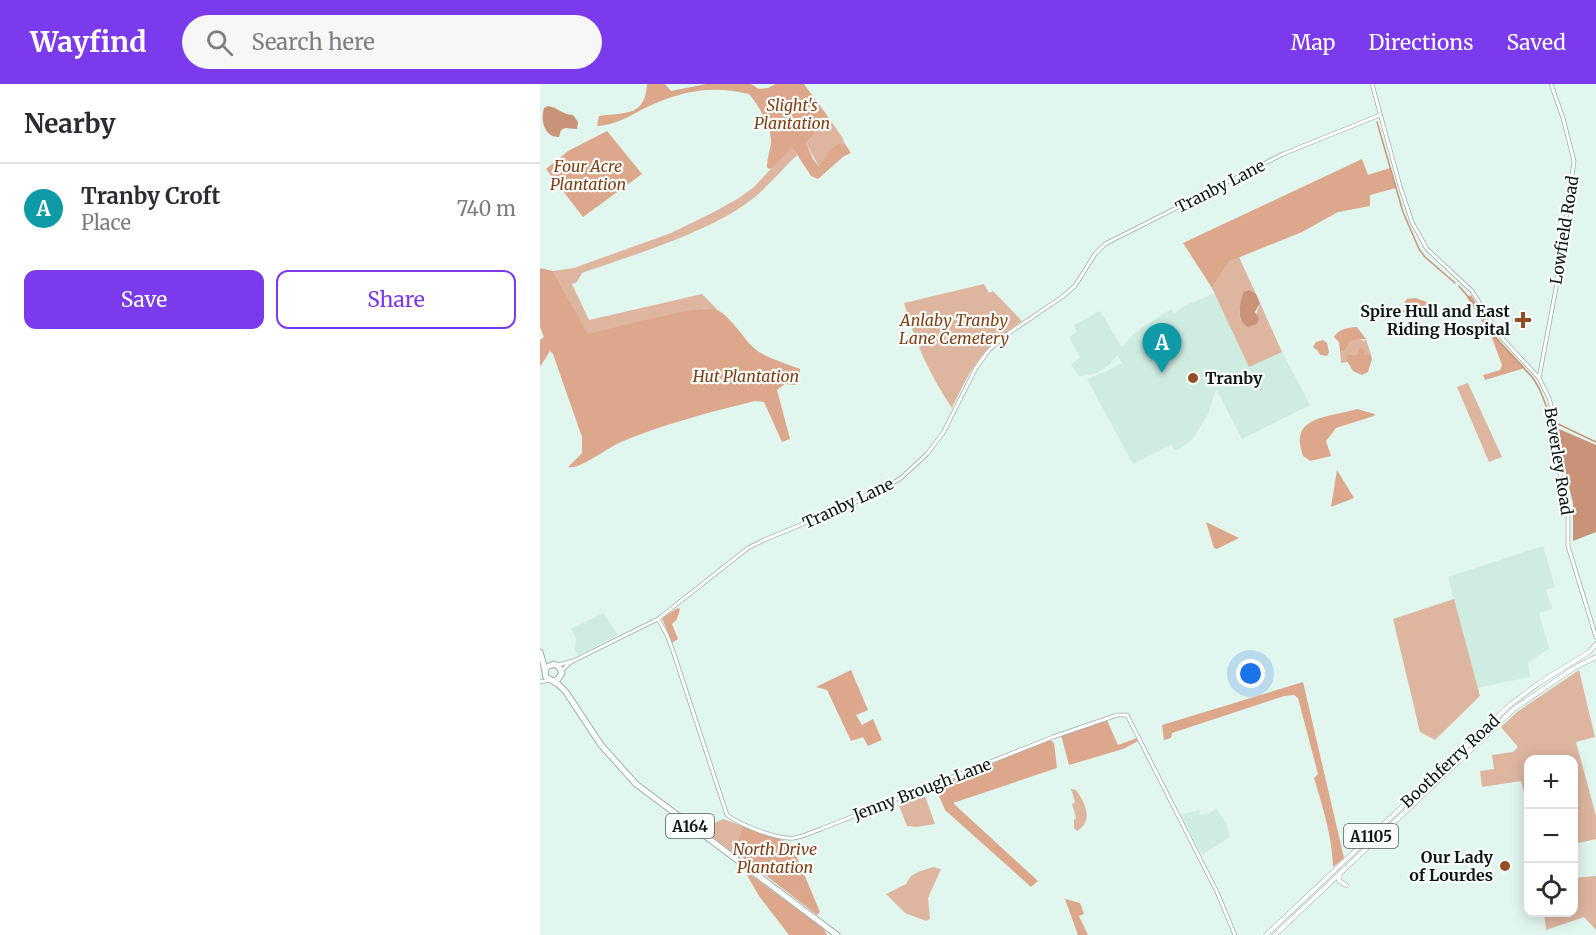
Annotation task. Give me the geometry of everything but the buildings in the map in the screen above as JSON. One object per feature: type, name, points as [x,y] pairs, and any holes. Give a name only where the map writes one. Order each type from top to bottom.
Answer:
[{"type":"highway","points":[[541,653],[559,669]]},
{"type":"highway","points":[[541,653],[543,676]]},
{"type":"highway","points":[[543,676],[549,665],[559,669]]},
{"type":"highway","points":[[551,681],[558,679],[559,669]]},
{"type":"highway","name":"A164","points":[[559,669],[566,692],[601,745],[636,784],[837,935]]},
{"type":"highway","name":"A164","points":[[543,676],[566,692]]},
{"type":"main road","name":"Beverley Road","points":[[1372,84],[1400,186],[1412,222],[1427,249],[1472,291],[1501,337],[1539,378],[1549,398],[1568,511],[1568,546],[1596,644]]},
{"type":"main road","name":"Lowfield Road","points":[[1539,378],[1557,283],[1574,161],[1551,84]]},
{"type":"main road","name":"Tranby Lane","points":[[559,669],[658,619],[748,548],[875,494],[902,478],[927,454],[943,433],[972,376],[989,350],[1019,325],[1075,286],[1095,254],[1105,244],[1282,154],[1380,115]]},
{"type":"main road","name":"Jenny Brough Lane","points":[[658,619],[673,651],[727,815],[736,822],[784,838],[796,838],[1053,737],[1122,713],[1127,715],[1217,892],[1235,935]]},
{"type":"main road","points":[[1596,644],[1592,650],[1596,657]]},
{"type":"main road","name":"Boothferry Road","points":[[1266,935],[1511,704],[1539,683],[1592,650]]},
{"type":"main road","name":"Boothferry Road","points":[[1275,935],[1514,709],[1574,668],[1596,657]]},
{"type":"main road","name":"Tranby Lane","points":[[559,669],[573,661]]},
{"type":"main road","points":[[1341,873],[1339,881],[1346,885]]},
{"type":"shaded area","points":[[548,106],[573,115],[578,122],[577,129],[565,128],[561,130],[559,137],[550,135],[543,123],[544,108]]},
{"type":"shaded area","points":[[1249,290],[1256,294],[1260,303],[1255,312],[1259,319],[1257,324],[1248,327],[1241,320],[1240,311],[1243,292]]},
{"type":"shaded area","name":"Tranby","points":[[1215,293],[1249,366],[1282,352],[1310,405],[1242,439],[1216,389],[1208,414],[1192,440],[1179,449],[1175,450],[1171,445],[1133,464],[1087,379],[1122,363],[1117,355],[1109,365],[1095,374],[1079,376],[1071,365],[1080,357],[1069,337],[1077,332],[1074,325],[1100,311],[1122,347],[1134,333],[1171,309],[1174,314],[1182,307]]},
{"type":"shaded area","points":[[1559,429],[1596,445],[1596,532],[1573,541],[1573,503],[1563,463]]},
{"type":"shaded area","points":[[1543,546],[1555,587],[1546,590],[1552,609],[1539,613],[1549,648],[1528,663],[1530,677],[1477,688],[1448,577]]},
{"type":"shaded area","points":[[603,613],[618,635],[578,655],[575,650],[576,638],[571,629]]},
{"type":"shaded area","points":[[1216,809],[1226,822],[1230,837],[1202,855],[1181,815],[1199,810],[1200,815]]},
{"type":"green space","name":"Slight's Plantation","points":[[647,84],[665,84],[671,91],[706,84],[751,84],[759,89],[776,84],[804,84],[829,118],[806,143],[813,159],[819,167],[831,149],[840,143],[845,144],[851,153],[844,156],[818,179],[811,176],[792,147],[769,169],[767,164],[771,137],[767,124],[749,94],[734,91],[707,90],[680,94],[614,123],[597,126],[599,116],[626,113],[638,108],[645,95]]},
{"type":"green space","points":[[829,118],[845,144],[840,143],[819,167],[806,143]]},
{"type":"green space","name":"Four Acre Plantation","points":[[607,131],[642,174],[583,217],[546,169],[568,151]]},
{"type":"green space","points":[[792,146],[797,155],[757,195],[734,212],[670,242],[582,273],[577,282],[572,284],[589,320],[702,294],[717,309],[706,308],[675,314],[588,335],[553,271],[574,268],[671,233],[712,213],[754,187]]},
{"type":"green space","points":[[1362,159],[1368,175],[1390,168],[1396,188],[1370,195],[1370,206],[1338,212],[1302,232],[1230,261],[1212,288],[1183,243]]},
{"type":"green space","points":[[1239,257],[1256,294],[1249,291],[1243,292],[1239,312],[1241,320],[1256,315],[1260,303],[1282,352],[1249,367],[1212,288],[1230,261]]},
{"type":"green space","name":"Hut Plantation","points":[[540,268],[553,271],[588,334],[692,310],[706,308],[720,311],[758,351],[800,369],[800,378],[795,385],[785,384],[777,390],[790,439],[782,442],[764,402],[755,401],[654,430],[621,442],[579,465],[568,467],[582,453],[582,437],[550,351],[540,367],[540,340],[544,337],[540,327]]},
{"type":"green space","name":"Anlaby Tranby Lane Cemetery","points":[[984,284],[989,293],[993,291],[1022,321],[997,340],[979,359],[952,408],[936,383],[924,357],[904,303]]},
{"type":"green space","points":[[1471,295],[1498,339],[1525,368],[1485,380],[1483,375],[1500,370],[1502,365],[1492,338],[1467,297]]},
{"type":"green space","points":[[1415,298],[1427,304],[1418,317],[1408,319],[1408,314],[1401,311],[1406,309],[1404,303],[1407,299]]},
{"type":"green space","points":[[1357,327],[1366,339],[1352,340],[1344,352],[1340,351],[1339,342],[1334,337],[1336,334],[1347,328]]},
{"type":"green space","points":[[1355,338],[1364,341],[1366,339],[1371,355],[1365,356],[1361,348],[1357,355],[1348,354],[1348,362],[1341,363],[1340,351],[1344,352]]},
{"type":"green space","points":[[1323,340],[1327,343],[1329,352],[1327,356],[1320,355],[1313,347],[1316,342]]},
{"type":"green space","points":[[1360,348],[1363,348],[1365,355],[1371,355],[1372,359],[1368,372],[1362,375],[1353,371],[1346,359],[1348,354],[1357,355]]},
{"type":"green space","points":[[1468,383],[1502,457],[1489,462],[1457,387]]},
{"type":"green space","points":[[1357,409],[1375,414],[1336,428],[1326,441],[1331,456],[1310,461],[1303,456],[1300,443],[1301,433],[1306,425],[1314,420]]},
{"type":"green space","points":[[1337,470],[1354,498],[1331,507]]},
{"type":"green space","points":[[1206,522],[1239,538],[1217,549],[1214,548]]},
{"type":"green space","points":[[1454,599],[1480,696],[1435,740],[1420,732],[1393,619]]},
{"type":"green space","points":[[680,609],[677,619],[672,624],[678,639],[672,643],[662,618]]},
{"type":"green space","points":[[851,670],[868,710],[856,715],[862,725],[873,719],[882,740],[868,746],[863,737],[851,741],[827,690],[816,687]]},
{"type":"green space","points":[[1579,670],[1595,737],[1576,742],[1596,816],[1596,839],[1578,843],[1578,755],[1524,755],[1524,793],[1521,781],[1482,787],[1480,771],[1494,769],[1492,755],[1513,752],[1518,747],[1501,727],[1517,712]]},
{"type":"green space","points":[[1303,682],[1344,858],[1333,867],[1329,833],[1314,778],[1318,774],[1298,698],[1294,695],[1284,696],[1172,733],[1171,738],[1164,740],[1162,725]]},
{"type":"green space","points":[[1106,718],[1118,745],[1137,738],[1138,741],[1123,749],[1069,765],[1061,735]]},
{"type":"green space","points":[[1050,740],[1054,743],[1057,768],[953,803],[1038,881],[1031,887],[945,810],[939,796],[946,782]]},
{"type":"green space","points":[[1071,789],[1076,790],[1079,795],[1085,806],[1087,817],[1077,831],[1074,828],[1076,818],[1072,804],[1075,802]]},
{"type":"green space","points":[[924,793],[935,824],[907,826],[898,803]]},
{"type":"green space","points":[[723,819],[743,826],[734,851],[702,829]]},
{"type":"green space","name":"North Drive Plantation","points":[[743,826],[791,843],[820,912],[817,915],[734,851]]},
{"type":"green space","points":[[933,867],[941,869],[928,898],[930,919],[926,921],[905,913],[886,894],[906,884],[911,876]]},
{"type":"green space","name":"North Drive Plantation","points":[[744,870],[823,928],[827,935],[789,935],[759,896]]},
{"type":"green space","points":[[1596,876],[1596,930],[1584,917],[1546,930],[1544,917],[1578,917],[1578,878]]},
{"type":"green space","points":[[1065,899],[1080,903],[1084,914],[1079,916],[1088,935],[1078,935]]},
{"type":"waterway","points":[[1377,122],[1403,212],[1419,249],[1455,283]]},
{"type":"waterway","points":[[1459,286],[1481,312],[1494,336],[1533,378],[1552,421],[1596,442]]},
{"type":"place","name":"Spire Hull and East Riding Hospital","points":[[1523,320]]},
{"type":"place","name":"Tranby Croft","points":[[1162,373]]},
{"type":"place","name":"Tranby","points":[[1193,378]]},
{"type":"place","name":"Our Lady of Lourdes","points":[[1505,866]]}]
